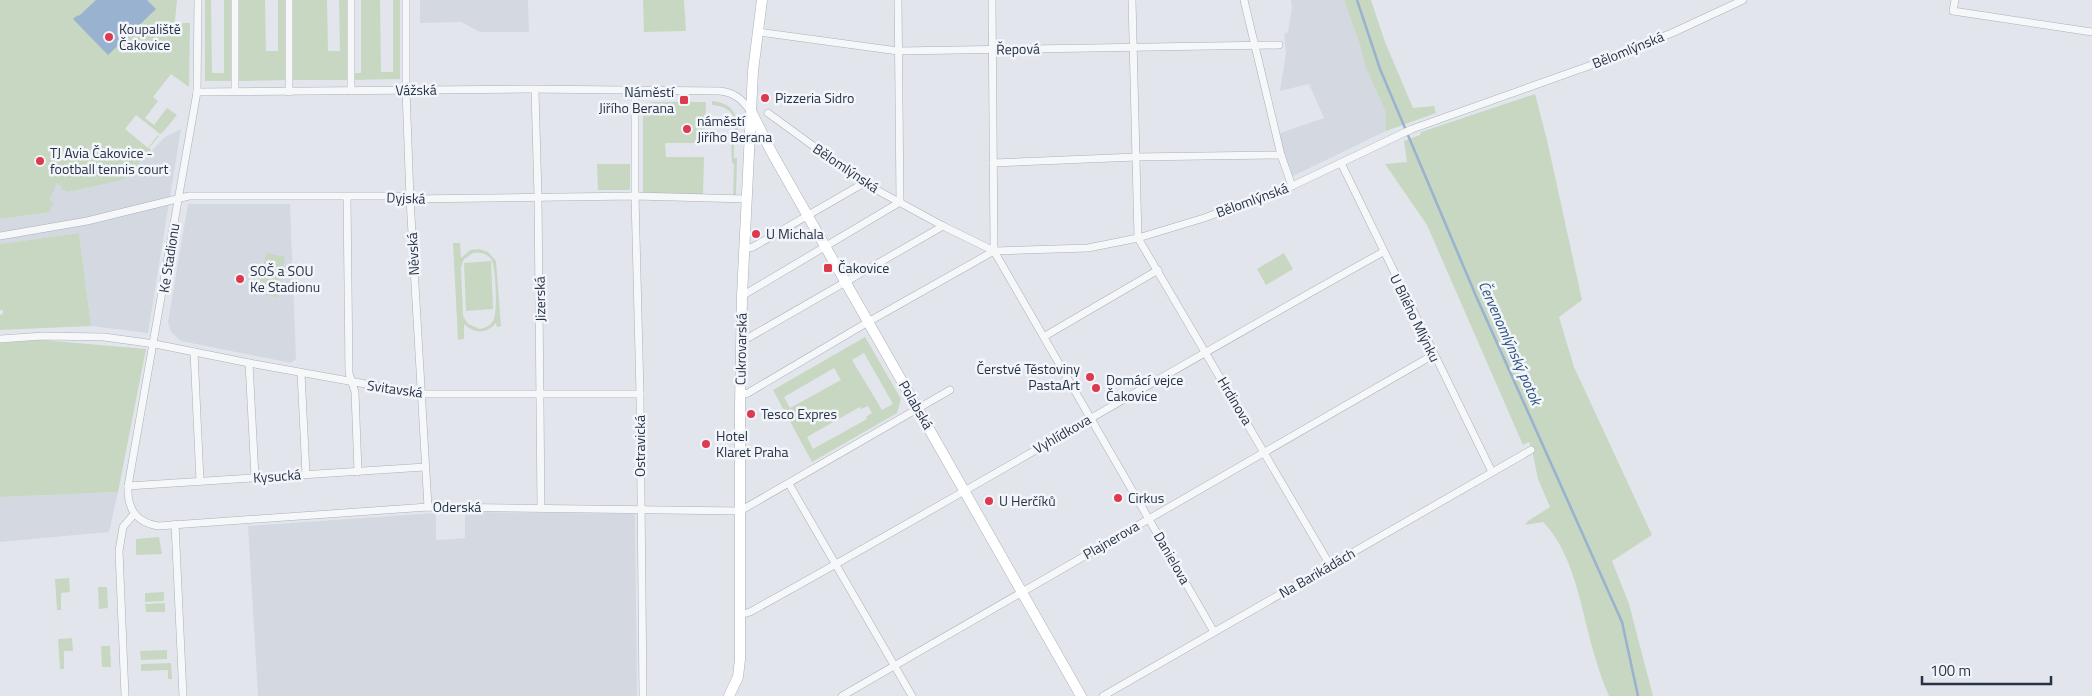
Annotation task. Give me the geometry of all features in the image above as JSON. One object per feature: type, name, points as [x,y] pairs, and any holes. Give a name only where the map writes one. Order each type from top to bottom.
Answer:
[{"type":"street","name":"Ke Stadionu","points":[[134,514],[130,506],[128,486],[155,344],[197,92],[198,0]]},
{"type":"street","points":[[235,0],[235,91]]},
{"type":"street","points":[[289,0],[289,92]]},
{"type":"street","points":[[351,0],[352,91]]},
{"type":"street","name":"Něvská","points":[[406,0],[406,90],[410,199],[428,507]]},
{"type":"street","name":"Cukrovarská","points":[[729,696],[740,668],[742,296],[753,71],[762,0]]},
{"type":"street","points":[[742,296],[900,202],[898,0]]},
{"type":"street","points":[[740,395],[748,393],[994,250],[992,0]]},
{"type":"street","points":[[1132,0],[1138,238]]},
{"type":"street","points":[[1244,0],[1281,156],[1292,186]]},
{"type":"street","name":"Bělomlýnská","points":[[768,113],[864,183],[943,226],[994,250],[1088,248],[1138,238],[1204,218],[1292,186],[1412,129],[1600,62],[1672,33],[1743,0]]},
{"type":"street","points":[[1955,0],[1953,11],[2092,32]]},
{"type":"street","name":"Řepová","points":[[758,32],[898,51],[1279,44]]},
{"type":"street","name":"Jizerská","points":[[535,90],[541,396],[541,508]]},
{"type":"street","name":"Vážská","points":[[197,92],[635,90]]},
{"type":"street","points":[[747,199],[635,196],[635,90],[727,92],[740,98],[751,113]]},
{"type":"street","name":"Polabská","points":[[751,113],[1081,696]]},
{"type":"street","points":[[993,163],[1136,157],[1281,156]]},
{"type":"street","name":"U Bílého Mlýnku","points":[[1340,163],[1492,472]]},
{"type":"street","points":[[744,249],[754,247],[864,183]]},
{"type":"street","name":"Dyjská","points":[[0,236],[87,221],[189,196],[396,196],[410,199],[635,196]]},
{"type":"street","name":"Ostravická","points":[[635,196],[640,394],[643,696]]},
{"type":"street","points":[[347,197],[349,373],[353,383],[358,472]]},
{"type":"street","points":[[741,340],[748,338],[943,226]]},
{"type":"street","name":"Hrdinova","points":[[1138,238],[1330,565]]},
{"type":"street","name":"Danielova","points":[[994,250],[1214,632]]},
{"type":"street","name":"Vyhlídkova","points":[[740,615],[750,612],[836,566],[964,490],[1383,252]]},
{"type":"street","points":[[1045,336],[1158,270]]},
{"type":"street","name":"Svitavská","points":[[0,339],[43,336],[104,338],[155,344],[249,364],[421,394],[541,396],[640,394]]},
{"type":"street","points":[[194,352],[200,481]]},
{"type":"street","name":"Plajnerova","points":[[842,696],[1433,355]]},
{"type":"street","points":[[249,364],[255,477]]},
{"type":"street","points":[[301,373],[306,474]]},
{"type":"street","points":[[740,510],[789,484],[950,390]]},
{"type":"street","name":"Na Barikádách","points":[[1103,696],[1532,450]]},
{"type":"street","name":"Kysucká","points":[[128,486],[425,467]]},
{"type":"street","points":[[789,484],[912,696]]},
{"type":"street","name":"Oderská","points":[[175,524],[428,507],[740,510]]},
{"type":"street","points":[[125,696],[118,551],[123,527],[134,514],[149,524],[175,524],[183,696]]},
{"type":"shaded area","points":[[420,0],[528,0],[529,32],[480,32],[461,22],[420,23]]},
{"type":"shaded area","points":[[1291,0],[1344,0],[1361,48],[1365,66],[1386,112],[1386,131],[1291,177],[1284,156],[1280,133],[1324,118],[1309,84],[1280,91],[1286,53],[1284,34],[1288,32],[1292,8]]},
{"type":"shaded area","points":[[181,129],[148,333],[91,326],[79,233],[0,244],[0,219],[51,212],[48,200],[57,183],[63,186],[61,189],[68,192],[123,180],[165,137]]},
{"type":"shaded area","points":[[188,204],[290,204],[296,359],[291,363],[181,341],[171,332],[168,322]]},
{"type":"shaded area","points":[[118,492],[109,532],[0,542],[0,497]]},
{"type":"shaded area","points":[[465,512],[635,514],[637,696],[258,696],[248,526],[436,513],[436,540],[465,538]]},
{"type":"green space","points":[[0,0],[177,0],[175,21],[177,23],[190,23],[189,87],[171,74],[153,97],[158,101],[145,118],[154,125],[167,108],[177,115],[160,134],[136,115],[125,129],[148,148],[159,136],[149,148],[151,150],[123,180],[68,192],[61,189],[62,186],[57,183],[49,200],[54,203],[50,208],[51,212],[0,219]]},
{"type":"green space","points":[[205,0],[211,0],[212,73],[224,73],[224,0],[231,0],[231,81],[205,81]]},
{"type":"green space","points":[[238,0],[265,0],[266,51],[278,51],[278,0],[285,0],[286,80],[238,81]]},
{"type":"green space","points":[[292,0],[327,0],[328,51],[340,51],[339,0],[348,0],[348,80],[292,80]]},
{"type":"green space","points":[[361,0],[380,0],[381,72],[393,72],[393,0],[400,0],[400,79],[354,80],[354,73],[361,73]]},
{"type":"green space","points":[[643,0],[684,0],[686,31],[644,32]]},
{"type":"green space","points":[[1344,0],[1371,0],[1385,42],[1413,108],[1434,106],[1436,113],[1386,131],[1386,112],[1365,66],[1361,48]]},
{"type":"green space","points":[[1535,94],[1582,300],[1559,317],[1574,367],[1652,535],[1612,561],[1629,604],[1653,696],[1609,696],[1597,664],[1577,587],[1563,551],[1543,522],[1525,525],[1550,507],[1538,479],[1529,442],[1523,445],[1427,225],[1385,164],[1407,162],[1404,141],[1420,135],[1421,132]]},
{"type":"green space","points":[[712,101],[727,105],[732,109],[737,119],[738,141],[734,142],[734,158],[737,158],[736,196],[733,196],[734,164],[732,163],[731,149],[735,129],[734,119],[732,114],[725,108],[712,105]]},
{"type":"green space","points":[[651,102],[706,102],[704,143],[665,143],[666,157],[704,157],[703,194],[700,196],[643,195],[643,113]]},
{"type":"green space","points":[[597,164],[630,164],[630,190],[598,190]]},
{"type":"green space","points":[[79,233],[91,326],[0,330],[0,315],[3,314],[3,310],[0,310],[0,244]]},
{"type":"green space","points":[[453,243],[460,243],[461,258],[470,250],[479,249],[488,252],[496,261],[501,326],[497,327],[496,323],[485,331],[476,331],[464,324],[464,339],[458,340]],"holes":[[[473,253],[485,254],[491,259],[496,290],[495,317],[490,324],[480,329],[468,324],[463,316],[461,267],[464,259]]]},
{"type":"green space","points":[[266,253],[285,257],[277,297],[258,293]]},
{"type":"green space","points":[[1284,253],[1293,269],[1266,285],[1257,269]]},
{"type":"green space","points":[[491,261],[493,309],[466,311],[464,263]]},
{"type":"green space","points":[[865,337],[901,399],[897,413],[812,462],[773,390]],"holes":[[[864,353],[893,404],[882,410],[852,360]],[[834,368],[841,380],[790,408],[784,397]],[[868,406],[872,413],[866,417],[867,419],[813,449],[807,437],[858,408],[860,407],[861,409]]]},
{"type":"green space","points":[[42,340],[146,349],[118,492],[0,497],[0,343]]},
{"type":"green space","points":[[159,537],[162,554],[136,555],[136,539]]},
{"type":"green space","points":[[69,578],[70,592],[61,593],[61,610],[57,610],[55,579]]},
{"type":"green space","points":[[98,587],[107,587],[108,608],[99,609]]},
{"type":"green space","points":[[164,592],[164,601],[145,602],[145,593]]},
{"type":"green space","points":[[165,603],[165,612],[146,612],[145,604]]},
{"type":"green space","points":[[72,638],[73,651],[64,651],[64,669],[60,669],[58,639]]},
{"type":"green space","points":[[101,646],[110,646],[111,667],[102,667]]},
{"type":"green space","points":[[167,650],[167,659],[141,660],[140,651]]},
{"type":"green space","points":[[171,663],[172,679],[168,679],[168,670],[141,671],[141,664]]},
{"type":"water","name":"Koupaliště Čakovice","points":[[96,0],[147,0],[156,9],[108,55],[73,19],[79,16]]},
{"type":"waterway","name":"Červenomlýnský potok","points":[[1357,0],[1380,69],[1476,296],[1622,622],[1638,696]]},
{"type":"place","name":"Koupaliště Čakovice","points":[[109,37]]},
{"type":"place","name":"Pizzeria Sidro","points":[[765,98]]},
{"type":"place","name":"Náměstí Jiřího Berana","points":[[684,100]]},
{"type":"place","name":"náměstí Jiřího Berana","points":[[687,129]]},
{"type":"place","name":"TJ Avia Čakovice - football tennis court","points":[[40,161]]},
{"type":"place","name":"U Michala","points":[[756,234]]},
{"type":"place","name":"Čakovice","points":[[828,268]]},
{"type":"place","name":"SOŠ a SOU Ke Stadionu","points":[[240,279]]},
{"type":"place","name":"Čerstvé Těstoviny PastaArt","points":[[1090,377]]},
{"type":"place","name":"Domácí vejce Čakovice","points":[[1096,388]]},
{"type":"place","name":"Tesco Expres","points":[[751,414]]},
{"type":"place","name":"Hotel Klaret Praha","points":[[706,444]]},
{"type":"place","name":"Cirkus","points":[[1118,498]]},
{"type":"place","name":"U Herčíků","points":[[989,501]]}]
